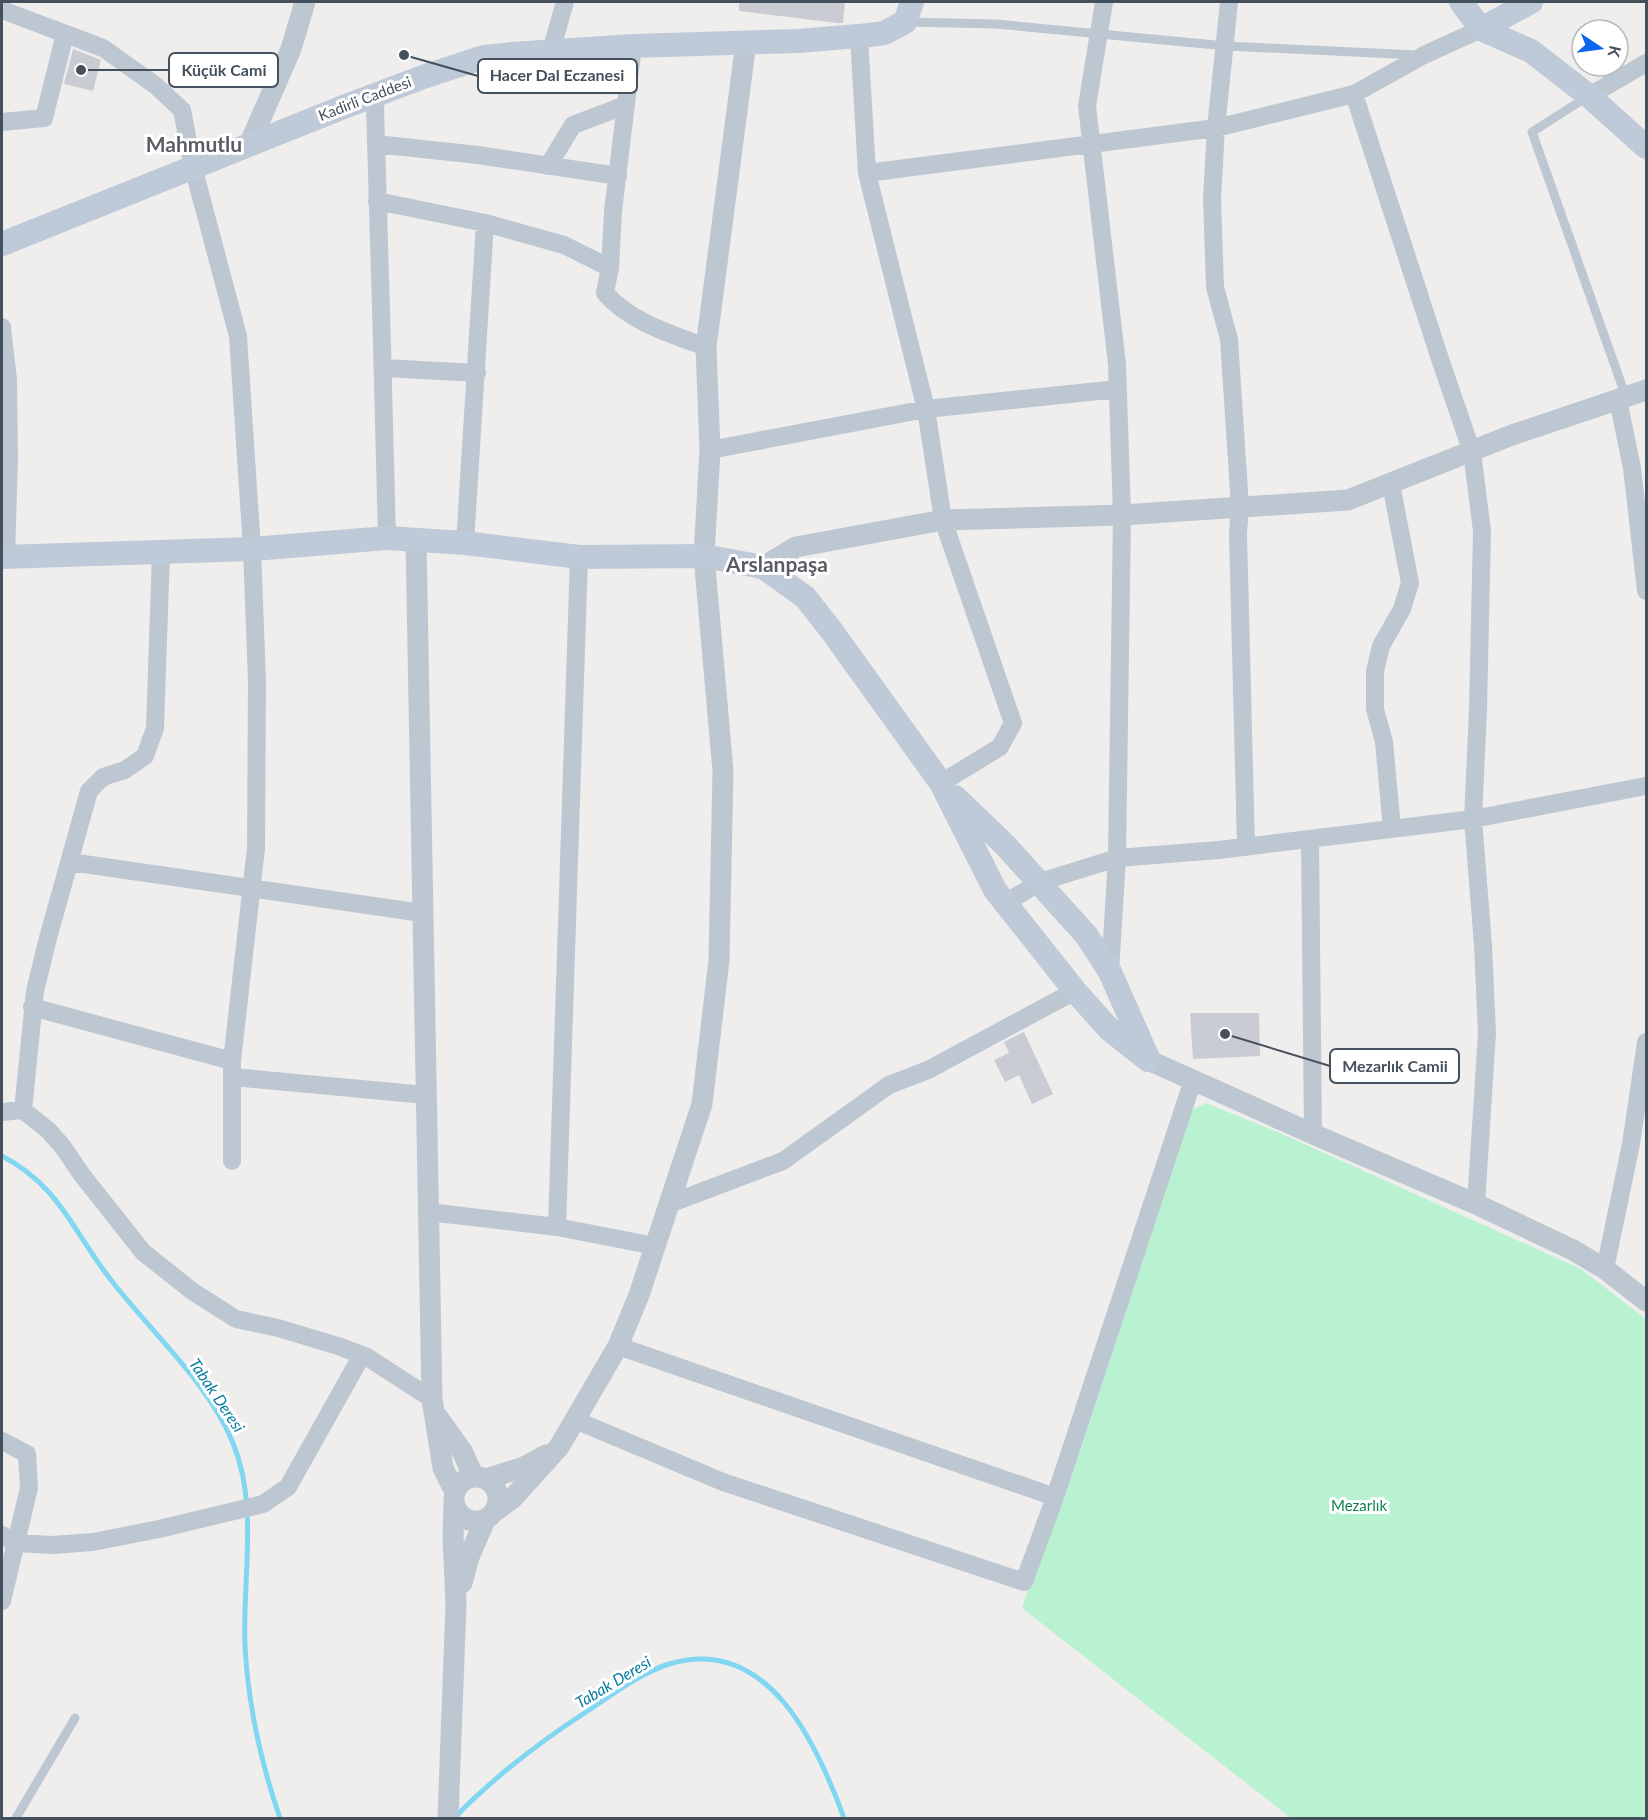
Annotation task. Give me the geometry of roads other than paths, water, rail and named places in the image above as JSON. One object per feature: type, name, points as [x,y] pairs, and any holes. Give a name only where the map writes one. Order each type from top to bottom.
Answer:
[{"type":"main road","points":[[1461,2],[1481,29],[1531,51],[1589,96],[1647,147]]},
{"type":"main road","points":[[1481,29],[1531,2]]},
{"type":"main road","name":"Kadirli Caddesi","points":[[2,244],[377,95],[484,57],[633,46],[860,36],[884,33],[908,11]]},
{"type":"main road","points":[[4,557],[252,549],[387,538],[465,543],[579,557],[704,556],[763,567],[805,597],[838,640],[940,783],[994,890],[1075,991],[1109,1029],[1148,1060]]},
{"type":"main road","points":[[940,783],[1040,882],[1087,936],[1110,972],[1148,1060]]},
{"type":"street","points":[[249,145],[291,49],[305,2]]},
{"type":"street","points":[[551,51],[565,2]]},
{"type":"street","points":[[1104,2],[1087,105],[1118,389],[1122,515],[1117,858],[1110,972]]},
{"type":"street","points":[[1229,2],[1216,128],[1212,198],[1215,286],[1229,339],[1240,507],[1238,545],[1246,847]]},
{"type":"street","points":[[4,8],[103,48],[155,85],[182,110],[193,167],[238,336],[252,549],[256,681],[256,848],[232,1069],[232,1161]]},
{"type":"street","points":[[867,173],[1216,128],[1354,94],[1424,55],[1481,29]]},
{"type":"street","points":[[2,122],[44,118],[65,34]]},
{"type":"street","points":[[860,36],[867,173],[926,409],[943,520],[1013,723],[1000,747],[940,783]]},
{"type":"street","points":[[416,541],[433,1406],[443,1468],[461,1516],[472,1521],[489,1516],[512,1499],[559,1447],[618,1346],[639,1294],[702,1104],[719,960],[723,771],[704,556],[710,450],[706,347],[746,42]]},
{"type":"street","points":[[633,46],[613,211],[610,268],[605,293],[616,306],[661,330],[706,347]]},
{"type":"street","points":[[1589,96],[1647,63]]},
{"type":"street","points":[[1354,94],[1472,452],[1482,531],[1473,819],[1487,1033],[1476,1204]]},
{"type":"street","points":[[377,95],[377,201],[384,368],[387,538]]},
{"type":"street","points":[[549,166],[573,125],[626,105]]},
{"type":"street","points":[[376,144],[478,155],[618,176]]},
{"type":"street","points":[[377,201],[485,223],[564,245],[610,268]]},
{"type":"street","points":[[465,543],[485,223]]},
{"type":"street","points":[[2,327],[8,391],[9,461],[4,557]]},
{"type":"street","points":[[384,368],[477,373]]},
{"type":"street","points":[[710,450],[926,409],[1118,389]]},
{"type":"street","points":[[763,567],[796,547],[943,520],[1122,515],[1348,500],[1512,435],[1647,390]]},
{"type":"street","points":[[1622,399],[1647,591]]},
{"type":"street","points":[[1391,484],[1410,583],[1402,609],[1381,646],[1375,671],[1375,709],[1384,742],[1392,829]]},
{"type":"street","points":[[23,1110],[32,1007],[48,938],[89,791],[103,777],[125,770],[145,756],[154,728],[161,553]]},
{"type":"street","points":[[557,1227],[579,557]]},
{"type":"street","points":[[1005,903],[1040,882],[1117,858],[1246,847],[1473,819],[1647,786]]},
{"type":"street","points":[[1310,839],[1313,1134]]},
{"type":"street","points":[[70,862],[422,914]]},
{"type":"street","points":[[669,1204],[783,1161],[889,1085],[928,1070],[1075,991]]},
{"type":"street","points":[[32,1007],[232,1069],[426,1095]]},
{"type":"street","points":[[1605,1269],[1631,1144],[1647,1042]]},
{"type":"street","points":[[1148,1060],[1476,1204],[1573,1250],[1605,1269],[1647,1301]]},
{"type":"street","points":[[575,1420],[723,1482],[1024,1582],[1055,1497],[1193,1080]]},
{"type":"street","points":[[2,1112],[23,1110],[50,1131],[82,1176],[143,1252],[192,1291],[236,1319],[288,1331],[362,1355],[433,1406],[480,1478],[495,1488],[498,1500],[469,1557],[456,1604]]},
{"type":"street","points":[[428,1212],[557,1227],[655,1246]]},
{"type":"street","points":[[618,1346],[1055,1497]]},
{"type":"street","points":[[8,1539],[52,1545],[93,1542],[263,1504],[288,1487],[362,1355]]},
{"type":"street","points":[[2,1441],[27,1454],[29,1488],[8,1539],[2,1601]]},
{"type":"street","points":[[448,1815],[456,1604],[454,1498],[462,1482],[524,1467],[559,1447]]},
{"type":"lane","points":[[908,11],[996,24],[1226,46],[1424,55]]},
{"type":"lane","points":[[1589,96],[1533,132],[1622,399]]},
{"type":"lane","points":[[16,1818],[75,1718]]},
{"type":"waterway","name":"Tabak Deresi","points":[[2,1156],[22,1168],[52,1196],[111,1280],[178,1358],[209,1399],[233,1443],[241,1467],[247,1517],[245,1646],[249,1690],[261,1755],[280,1818]]},
{"type":"waterway","name":"Tabak Deresi","points":[[454,1818],[518,1760],[628,1684],[669,1664],[704,1659],[734,1665],[761,1680],[784,1702],[803,1729],[819,1759],[844,1818]]},
{"type":"place","name":"Hacer Dal Eczanesi","points":[[404,55]]},
{"type":"place","name":"Küçük Cami","points":[[81,70]]},
{"type":"place","name":"Mezarlık Camii","points":[[1225,1034]]},
{"type":"district","name":"Mahmutlu","points":[[194,145]]},
{"type":"district","name":"Arslanpaşa","points":[[777,565]]},
{"type":"park label","name":"Mezarlık","points":[[1359,1506]]}]
